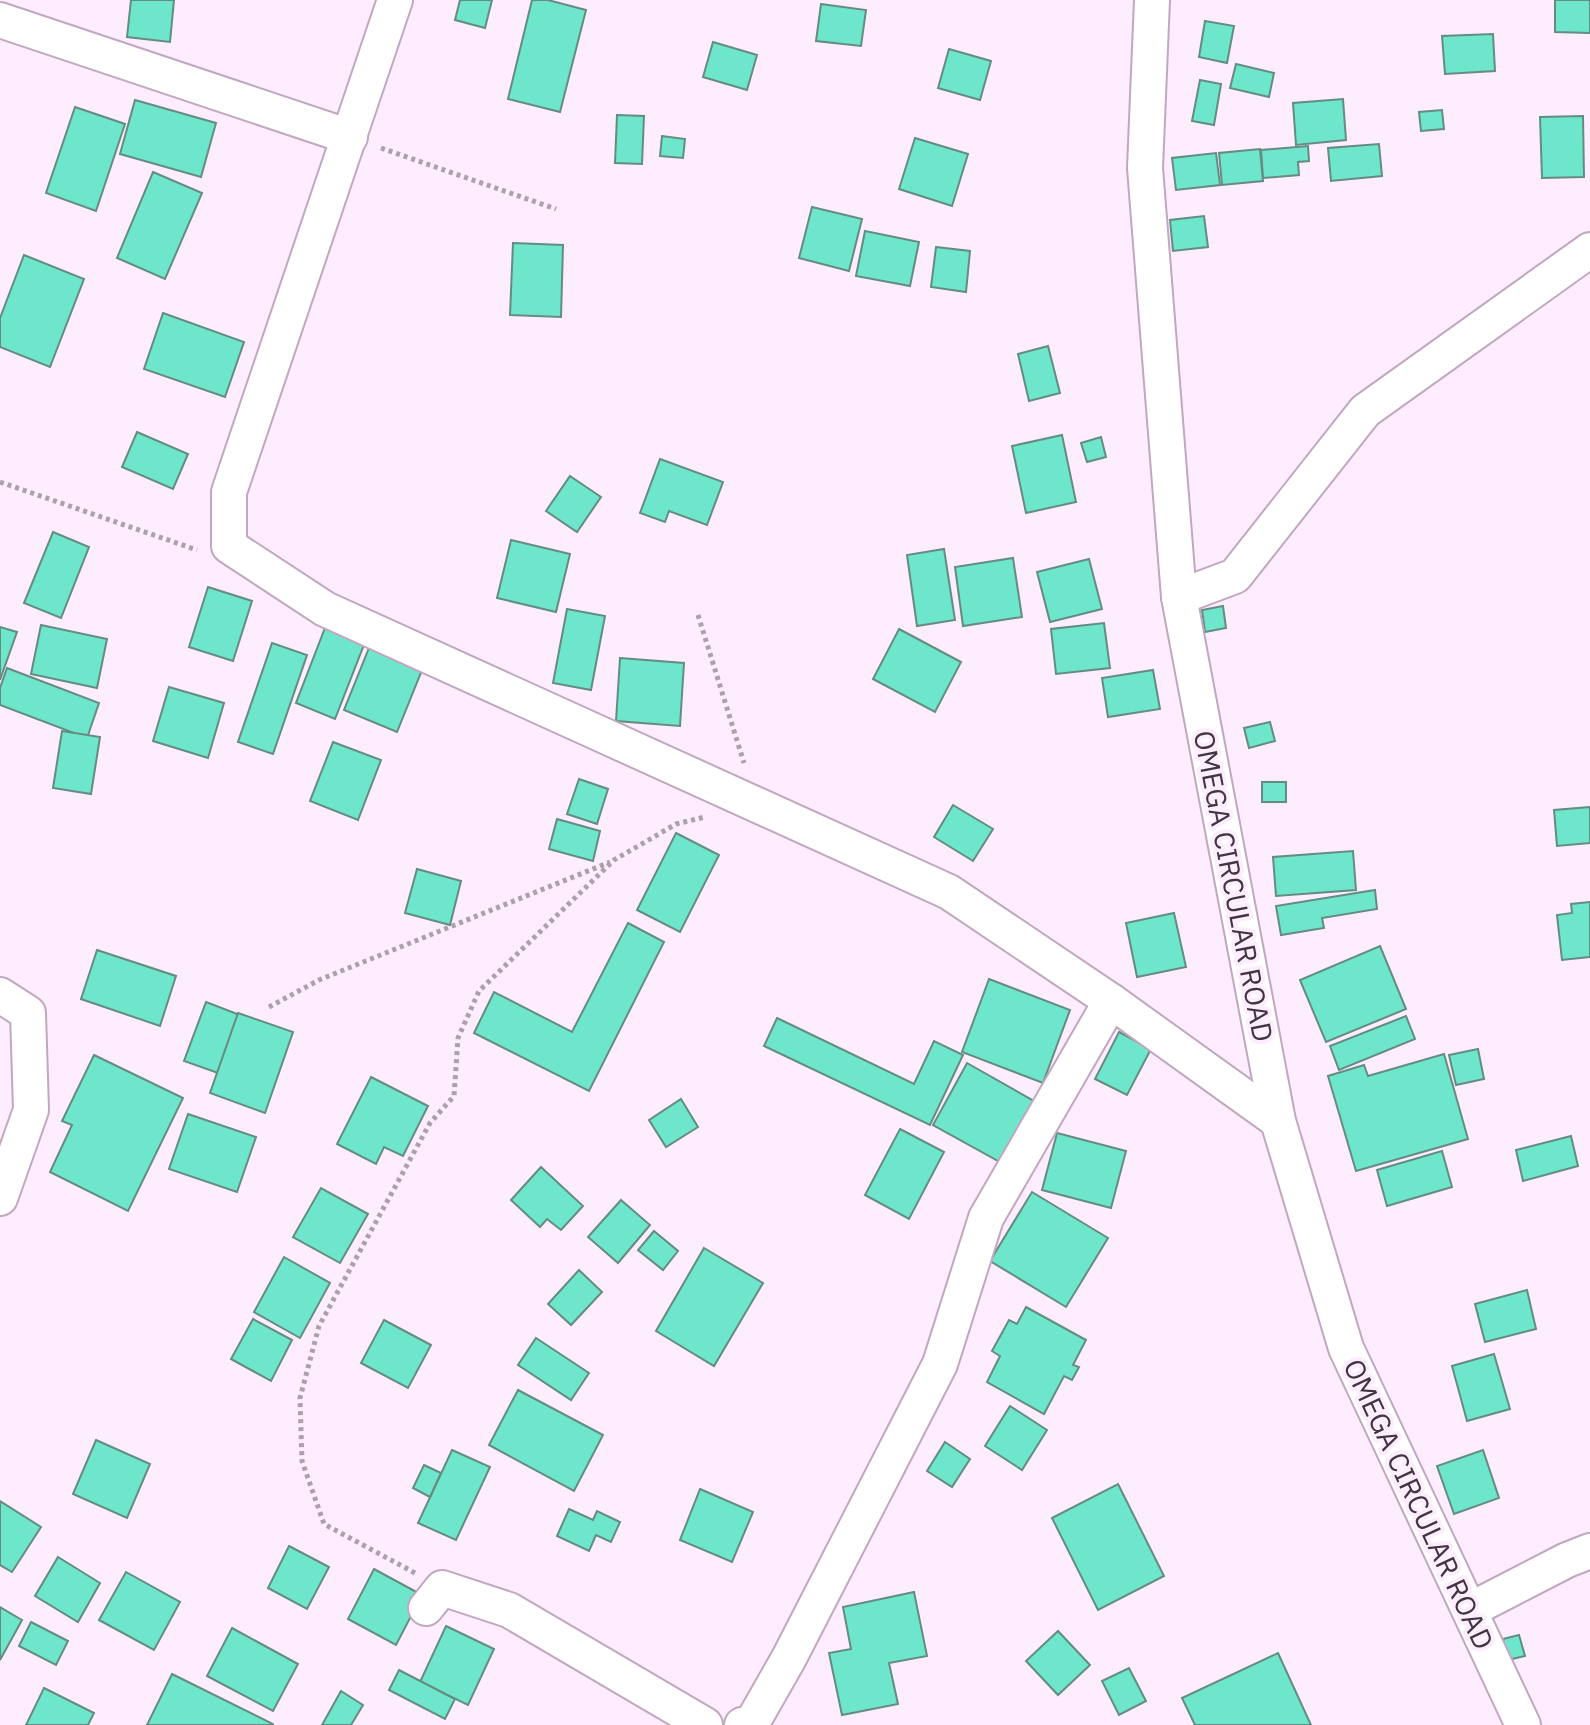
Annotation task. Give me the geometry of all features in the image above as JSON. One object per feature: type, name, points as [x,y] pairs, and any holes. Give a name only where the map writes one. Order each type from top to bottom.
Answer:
[{"type":"street","points":[[395,0],[229,492],[229,546],[325,609],[949,892],[1111,1001],[1278,1121]]},
{"type":"street","name":"OMEGA CIRCULAR ROAD","points":[[1152,0],[1145,168],[1179,597],[1278,1121],[1346,1348],[1523,1725]]},
{"type":"street","points":[[0,20],[350,137]]},
{"type":"street","points":[[1179,597],[1235,576],[1365,411],[1590,250]]},
{"type":"street","points":[[0,995],[28,1013],[31,1110],[0,1198]]},
{"type":"street","points":[[742,1725],[752,1723],[789,1658],[940,1364],[986,1218],[1111,1001]]},
{"type":"street","points":[[1470,1610],[1590,1551]]},
{"type":"street","points":[[434,1598],[509,1610],[705,1725]]},
{"type":"path","points":[[350,137],[556,209]]},
{"type":"path","points":[[0,482],[198,551],[229,546]]},
{"type":"path","points":[[269,1007],[319,980],[614,860],[676,824],[757,805],[698,615]]},
{"type":"path","points":[[434,1598],[324,1524],[302,1461],[300,1398],[319,1326],[430,1123],[454,1096],[458,1038],[479,991],[614,860]]},
{"type":"building","points":[[131,0],[174,0],[170,42],[127,37]]},
{"type":"building","points":[[460,0],[492,0],[485,28],[455,20]]},
{"type":"building","points":[[532,0],[548,0],[586,10],[560,112],[508,99]]},
{"type":"building","points":[[1555,0],[1590,0],[1590,33],[1555,32]]},
{"type":"building","points":[[821,4],[866,10],[861,46],[816,41]]},
{"type":"building","points":[[1205,21],[1234,26],[1227,63],[1199,57]]},
{"type":"building","points":[[1493,34],[1495,71],[1445,74],[1442,36]]},
{"type":"building","points":[[713,42],[757,55],[747,90],[703,77]]},
{"type":"building","points":[[949,49],[991,61],[980,100],[938,88]]},
{"type":"building","points":[[1236,64],[1274,73],[1269,97],[1230,88]]},
{"type":"building","points":[[1200,80],[1221,84],[1214,125],[1192,121]]},
{"type":"building","points":[[1343,99],[1346,140],[1296,145],[1293,103]]},
{"type":"building","points":[[135,100],[216,123],[201,177],[120,154]]},
{"type":"building","points":[[75,107],[125,124],[96,211],[46,193]]},
{"type":"building","points":[[1442,110],[1444,129],[1421,131],[1419,112]]},
{"type":"building","points":[[617,115],[644,116],[642,164],[615,163]]},
{"type":"building","points":[[1583,116],[1584,177],[1542,178],[1540,117]]},
{"type":"building","points":[[662,136],[685,139],[683,158],[660,156]]},
{"type":"building","points":[[915,138],[968,154],[952,206],[899,189]]},
{"type":"building","points":[[1379,144],[1382,176],[1331,181],[1328,148]]},
{"type":"building","points":[[1308,146],[1309,161],[1298,162],[1299,175],[1263,178],[1261,150]]},
{"type":"building","points":[[1260,149],[1263,181],[1222,185],[1219,153]]},
{"type":"building","points":[[1216,153],[1220,185],[1176,190],[1172,158]]},
{"type":"building","points":[[153,172],[202,193],[165,279],[117,258]]},
{"type":"building","points":[[812,207],[862,219],[849,271],[799,258]]},
{"type":"building","points":[[1204,216],[1208,247],[1173,251],[1170,220]]},
{"type":"building","points":[[865,231],[919,242],[910,286],[856,276]]},
{"type":"building","points":[[513,243],[563,245],[561,317],[510,315]]},
{"type":"building","points":[[936,247],[970,251],[966,292],[931,287]]},
{"type":"building","points":[[24,255],[84,279],[50,367],[0,347],[0,318]]},
{"type":"building","points":[[163,313],[244,342],[225,397],[144,369]]},
{"type":"building","points":[[1048,346],[1060,393],[1029,401],[1018,354]]},
{"type":"building","points":[[137,432],[188,454],[173,489],[122,467]]},
{"type":"building","points":[[1062,435],[1076,502],[1026,513],[1012,446]]},
{"type":"building","points":[[1101,437],[1106,457],[1087,462],[1081,443]]},
{"type":"building","points":[[660,459],[723,482],[707,525],[669,511],[665,522],[640,513]]},
{"type":"building","points":[[570,476],[601,497],[577,532],[546,511]]},
{"type":"building","points":[[53,532],[89,547],[61,618],[24,603]]},
{"type":"building","points":[[511,540],[570,554],[556,612],[497,598]]},
{"type":"building","points":[[944,549],[955,620],[917,626],[907,555]]},
{"type":"building","points":[[1013,558],[1022,617],[963,626],[955,567]]},
{"type":"building","points":[[1089,559],[1102,609],[1050,622],[1037,572]]},
{"type":"building","points":[[208,587],[252,601],[233,661],[189,647]]},
{"type":"building","points":[[1223,606],[1226,628],[1205,632],[1202,610]]},
{"type":"building","points":[[567,609],[605,616],[591,690],[553,683]]},
{"type":"building","points":[[328,620],[367,637],[335,719],[296,703]]},
{"type":"building","points":[[1104,623],[1110,668],[1056,674],[1051,629]]},
{"type":"building","points":[[41,625],[107,639],[97,688],[31,674]]},
{"type":"building","points":[[0,627],[17,632],[0,680]]},
{"type":"building","points":[[899,629],[961,662],[935,712],[873,679]]},
{"type":"building","points":[[272,643],[307,655],[273,754],[238,742]]},
{"type":"building","points":[[371,643],[424,665],[397,732],[344,710]]},
{"type":"building","points":[[620,658],[684,663],[680,726],[616,721]]},
{"type":"building","points":[[7,668],[99,703],[87,738],[0,705],[0,688]]},
{"type":"building","points":[[1153,670],[1160,709],[1108,717],[1102,678]]},
{"type":"building","points":[[169,687],[224,703],[208,758],[153,741]]},
{"type":"building","points":[[1270,722],[1275,741],[1249,748],[1244,728]]},
{"type":"building","points":[[62,731],[100,737],[91,794],[53,788]]},
{"type":"building","points":[[333,742],[381,760],[358,820],[310,801]]},
{"type":"building","points":[[579,779],[608,789],[597,824],[567,814]]},
{"type":"building","points":[[1262,782],[1286,782],[1286,802],[1262,802]]},
{"type":"building","points":[[953,805],[993,829],[973,861],[934,837]]},
{"type":"building","points":[[1590,807],[1590,843],[1557,846],[1554,810]]},
{"type":"building","points":[[557,819],[600,831],[593,861],[549,849]]},
{"type":"building","points":[[676,833],[719,855],[680,932],[637,910]]},
{"type":"building","points":[[1353,851],[1356,890],[1276,896],[1273,857]]},
{"type":"building","points":[[417,869],[461,881],[450,925],[405,913]]},
{"type":"building","points":[[1375,890],[1377,909],[1322,918],[1324,928],[1281,935],[1276,906]]},
{"type":"building","points":[[1590,902],[1590,957],[1562,960],[1557,915],[1572,913],[1571,904]]},
{"type":"building","points":[[1174,913],[1186,967],[1137,977],[1126,923]]},
{"type":"building","points":[[628,923],[664,942],[589,1091],[474,1033],[494,992],[572,1032]]},
{"type":"building","points":[[1380,946],[1406,1009],[1326,1042],[1300,980]]},
{"type":"building","points":[[97,950],[176,976],[160,1026],[81,999]]},
{"type":"building","points":[[989,979],[1070,1010],[1043,1083],[962,1052]]},
{"type":"building","points":[[206,1002],[240,1015],[218,1073],[184,1061]]},
{"type":"building","points":[[238,1013],[293,1032],[265,1113],[210,1093]]},
{"type":"building","points":[[1406,1016],[1415,1039],[1339,1070],[1330,1046]]},
{"type":"building","points":[[777,1018],[914,1084],[934,1041],[963,1055],[930,1125],[764,1046]]},
{"type":"building","points":[[1119,1032],[1151,1049],[1127,1095],[1095,1079]]},
{"type":"building","points":[[1478,1049],[1484,1079],[1456,1085],[1449,1055]]},
{"type":"building","points":[[1444,1054],[1468,1139],[1356,1171],[1328,1076],[1364,1065],[1368,1076]]},
{"type":"building","points":[[94,1055],[183,1098],[128,1211],[50,1172],[72,1125],[62,1121]]},
{"type":"building","points":[[967,1063],[1041,1105],[1007,1166],[933,1125]]},
{"type":"building","points":[[371,1077],[428,1106],[403,1156],[384,1147],[376,1164],[337,1144]]},
{"type":"building","points":[[681,1099],[698,1127],[666,1147],[649,1120]]},
{"type":"building","points":[[188,1114],[256,1137],[237,1192],[169,1169]]},
{"type":"building","points":[[900,1129],[944,1152],[909,1219],[865,1195]]},
{"type":"building","points":[[1057,1133],[1126,1151],[1111,1208],[1042,1190]]},
{"type":"building","points":[[1571,1136],[1578,1166],[1523,1181],[1516,1150]]},
{"type":"building","points":[[1442,1151],[1452,1187],[1387,1206],[1377,1170]]},
{"type":"building","points":[[541,1167],[583,1206],[561,1230],[547,1219],[540,1227],[511,1200]]},
{"type":"building","points":[[321,1188],[368,1214],[340,1263],[293,1237]]},
{"type":"building","points":[[1032,1192],[1108,1238],[1066,1307],[990,1261]]},
{"type":"building","points":[[621,1200],[650,1225],[618,1263],[588,1237]]},
{"type":"building","points":[[654,1231],[678,1251],[663,1270],[638,1250]]},
{"type":"building","points":[[704,1248],[763,1283],[714,1366],[656,1331]]},
{"type":"building","points":[[284,1257],[330,1283],[300,1338],[254,1312]]},
{"type":"building","points":[[579,1270],[602,1292],[571,1325],[548,1304]]},
{"type":"building","points":[[1527,1290],[1536,1329],[1485,1342],[1475,1304]]},
{"type":"building","points":[[1026,1307],[1086,1340],[1073,1365],[1079,1367],[1072,1380],[1064,1376],[1044,1414],[987,1382],[1000,1356],[992,1351],[1009,1320],[1017,1324]]},
{"type":"building","points":[[253,1319],[292,1340],[271,1381],[231,1359]]},
{"type":"building","points":[[384,1320],[431,1345],[408,1388],[361,1363]]},
{"type":"building","points":[[536,1338],[589,1373],[571,1400],[518,1365]]},
{"type":"building","points":[[1494,1354],[1510,1409],[1467,1421],[1452,1366]]},
{"type":"building","points":[[518,1390],[603,1435],[574,1491],[489,1445]]},
{"type":"building","points":[[1010,1406],[1047,1430],[1022,1470],[985,1446]]},
{"type":"building","points":[[96,1440],[150,1464],[127,1518],[73,1494]]},
{"type":"building","points":[[945,1442],[970,1459],[952,1487],[927,1471]]},
{"type":"building","points":[[452,1450],[490,1467],[456,1540],[418,1523]]},
{"type":"building","points":[[1483,1450],[1499,1498],[1454,1514],[1437,1466]]},
{"type":"building","points":[[424,1465],[441,1473],[430,1497],[413,1488]]},
{"type":"building","points":[[1118,1484],[1164,1576],[1098,1610],[1052,1518]]},
{"type":"building","points":[[700,1489],[753,1512],[732,1562],[680,1540]]},
{"type":"building","points":[[0,1501],[41,1527],[12,1572],[0,1565]]},
{"type":"building","points":[[569,1509],[593,1520],[597,1511],[620,1522],[611,1542],[596,1535],[589,1551],[557,1536]]},
{"type":"building","points":[[289,1546],[329,1567],[307,1609],[268,1588]]},
{"type":"building","points":[[58,1557],[100,1583],[78,1622],[35,1596]]},
{"type":"building","points":[[374,1569],[422,1595],[396,1645],[348,1619]]},
{"type":"building","points":[[126,1572],[180,1602],[154,1650],[99,1620]]},
{"type":"building","points":[[914,1592],[927,1656],[889,1663],[898,1704],[842,1715],[829,1653],[851,1649],[843,1607]]},
{"type":"building","points":[[0,1607],[22,1620],[0,1660]]},
{"type":"building","points":[[31,1622],[68,1641],[56,1665],[19,1646]]},
{"type":"building","points":[[446,1626],[494,1649],[468,1705],[420,1682]]},
{"type":"building","points":[[232,1628],[298,1664],[273,1711],[207,1676]]},
{"type":"building","points":[[1058,1631],[1090,1665],[1058,1695],[1026,1661]]},
{"type":"building","points":[[1519,1635],[1525,1656],[1508,1660],[1503,1639]]},
{"type":"building","points":[[1278,1653],[1311,1725],[1195,1725],[1182,1698]]},
{"type":"building","points":[[1129,1668],[1146,1701],[1119,1715],[1102,1681]]},
{"type":"building","points":[[399,1670],[455,1699],[445,1719],[389,1690]]},
{"type":"building","points":[[172,1674],[273,1724],[273,1725],[147,1725]]},
{"type":"building","points":[[44,1688],[94,1713],[88,1725],[26,1725]]},
{"type":"building","points":[[341,1691],[363,1705],[351,1725],[322,1725]]}]
